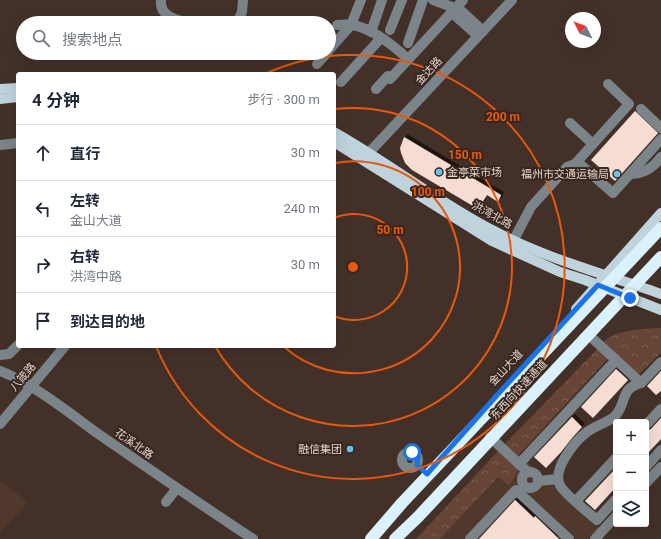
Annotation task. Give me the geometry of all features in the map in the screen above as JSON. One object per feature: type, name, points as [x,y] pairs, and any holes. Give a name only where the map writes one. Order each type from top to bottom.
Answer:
[{"type":"highway","name":"东西向快速通道","points":[[371,539],[408,497],[661,228]]},
{"type":"highway","name":"东西向快速通道","points":[[395,539],[661,257]]},
{"type":"main road","points":[[0,89],[16,88]]},
{"type":"main road","points":[[0,99],[16,97]]},
{"type":"main road","name":"洪湾北路","points":[[336,134],[366,156],[477,232],[511,245],[551,256],[661,294]]},
{"type":"main road","name":"洪湾北路","points":[[336,143],[366,156]]},
{"type":"main road","name":"金山大道","points":[[367,539],[598,285],[661,213]]},
{"type":"main road","name":"洪湾北路","points":[[511,245],[560,272],[598,285],[661,310]]},
{"type":"main road","points":[[395,539],[490,437],[566,366],[630,298],[661,262]]},
{"type":"street","points":[[161,0],[160,3],[163,11],[169,16]]},
{"type":"street","points":[[240,16],[242,12],[242,0]]},
{"type":"street","points":[[336,42],[351,25],[361,0]]},
{"type":"street","points":[[371,32],[382,0]]},
{"type":"street","points":[[390,30],[402,0]]},
{"type":"street","points":[[408,43],[423,0]]},
{"type":"street","points":[[433,0],[455,6],[481,34]]},
{"type":"street","name":"金达路","points":[[366,156],[512,0]]},
{"type":"street","points":[[376,88],[388,76],[390,79],[455,6]]},
{"type":"street","points":[[337,25],[351,25],[371,32],[396,48],[408,59]]},
{"type":"street","points":[[341,82],[381,38]]},
{"type":"street","points":[[317,64],[320,60]]},
{"type":"street","points":[[511,245],[532,204],[567,167],[575,164],[629,104],[608,84]]},
{"type":"street","points":[[641,110],[661,128]]},
{"type":"street","points":[[570,123],[593,144]]},
{"type":"street","points":[[575,164],[584,167],[613,193],[661,139]]},
{"type":"street","points":[[0,145],[16,143]]},
{"type":"street","points":[[630,174],[644,172],[660,162]]},
{"type":"street","points":[[592,338],[640,383]]},
{"type":"street","points":[[0,356],[9,354],[16,347]]},
{"type":"street","name":"八箴路","points":[[0,424],[63,348]]},
{"type":"street","points":[[519,464],[616,360]]},
{"type":"street","points":[[613,502],[597,520],[561,487],[558,479],[560,470],[565,458],[586,432],[609,420],[616,414],[620,408],[626,391],[634,385],[640,383],[661,362]]},
{"type":"street","name":"花溪北路","points":[[0,371],[30,387],[252,539]]},
{"type":"street","points":[[649,422],[661,409]]},
{"type":"street","points":[[490,437],[528,472],[536,474],[538,481],[535,486],[530,488],[519,486]]},
{"type":"street","points":[[649,464],[661,450]]},
{"type":"street","points":[[576,501],[613,461]]},
{"type":"street","points":[[417,465],[427,474]]},
{"type":"street","points":[[470,539],[519,486],[523,476],[528,472]]},
{"type":"street","points":[[649,481],[659,473]]},
{"type":"street","points":[[538,481],[558,479]]},
{"type":"street","points":[[519,486],[569,539]]},
{"type":"street","points":[[166,502],[177,488]]},
{"type":"street","points":[[595,539],[613,519]]},
{"type":"shaded area","points":[[519,454],[600,527],[589,539],[440,539],[498,477],[510,486],[512,462]]},
{"type":"shaded area","points":[[0,481],[28,502],[0,533]]},
{"type":"green space","points":[[661,328],[661,353],[638,375],[612,354],[512,462],[519,468],[509,486],[498,477],[440,539],[416,539],[501,448],[608,338],[627,331]]},
{"type":"building","points":[[635,111],[658,133],[615,181],[591,160]]},
{"type":"building","name":"金亭菜市场","points":[[404,137],[501,195],[498,202],[487,195],[478,209],[412,170],[405,163],[401,153],[400,148]]},
{"type":"building","points":[[616,369],[628,380],[593,418],[581,407]]},
{"type":"building","points":[[661,371],[661,391],[656,395],[647,386]]},
{"type":"building","points":[[572,417],[582,427],[546,468],[534,457]]},
{"type":"building","points":[[661,418],[661,439],[649,452],[649,430]]},
{"type":"building","points":[[613,471],[613,490],[595,510],[585,501]]},
{"type":"building","points":[[515,500],[534,518],[535,516],[559,539],[479,539]]},
{"type":"place","name":"金亭菜市场","points":[[439,172]]},
{"type":"place","name":"福州市交通运输局","points":[[617,174]]},
{"type":"place","name":"融信集团","points":[[350,449]]},
{"type":"route","points":[[412,452],[418,457],[417,465],[427,474],[598,285],[630,298]]}]
